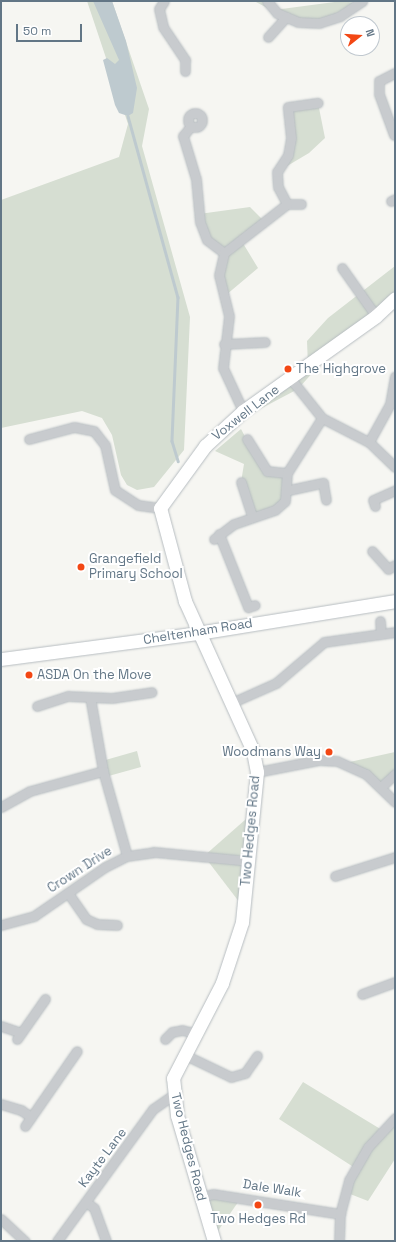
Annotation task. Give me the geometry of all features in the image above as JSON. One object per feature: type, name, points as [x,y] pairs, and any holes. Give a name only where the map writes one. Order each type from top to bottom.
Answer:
[{"type":"street","points":[[164,1],[159,9],[162,27],[185,60],[185,71]]},
{"type":"street","points":[[267,1],[286,17],[298,22],[319,23],[340,16],[357,2]]},
{"type":"street","points":[[268,37],[286,17]]},
{"type":"street","points":[[394,135],[379,94],[379,81],[395,73]]},
{"type":"street","points":[[287,204],[278,187],[278,172],[289,149],[288,108],[318,103]]},
{"type":"street","points":[[191,126],[183,136],[196,179],[200,222],[207,240],[224,253]]},
{"type":"street","points":[[243,411],[224,368],[224,344],[229,316],[219,275],[224,253],[287,204],[301,204]]},
{"type":"street","points":[[342,268],[376,316]]},
{"type":"street","name":"Voxwell Lane","points":[[160,508],[205,446],[243,411],[376,316],[395,298]]},
{"type":"street","points":[[224,344],[265,342]]},
{"type":"street","points":[[369,442],[392,405],[395,376]]},
{"type":"street","points":[[290,378],[322,418],[369,442],[395,467]]},
{"type":"street","points":[[255,605],[248,607],[216,537],[252,516],[275,510],[285,501],[289,490],[287,473],[322,418]]},
{"type":"street","points":[[29,439],[74,427],[94,430],[105,445],[115,490],[138,505],[160,508],[185,601],[198,633]]},
{"type":"street","points":[[247,440],[267,471],[287,473]]},
{"type":"street","points":[[241,482],[252,516]]},
{"type":"street","points":[[289,490],[323,483],[326,500]]},
{"type":"street","points":[[375,506],[373,500],[395,490]]},
{"type":"street","points":[[372,551],[388,569],[395,566]]},
{"type":"street","name":"Cheltenham Road","points":[[1,659],[198,633],[395,601]]},
{"type":"street","points":[[380,621],[381,634]]},
{"type":"street","points":[[231,703],[276,683],[324,642],[395,632]]},
{"type":"street","name":"Two Hedges Road","points":[[198,633],[253,751],[257,772],[242,922],[222,983],[198,1034],[173,1078],[173,1095],[214,1241]]},
{"type":"street","points":[[37,706],[68,696],[90,697],[152,692]]},
{"type":"street","points":[[90,697],[103,771],[127,856]]},
{"type":"street","points":[[257,772],[319,760],[337,761],[359,770],[382,786],[395,802]]},
{"type":"street","points":[[1,807],[30,791],[103,771]]},
{"type":"street","points":[[382,786],[395,774]]},
{"type":"street","name":"Crown Drive","points":[[1,925],[34,916],[127,856],[154,852],[249,860]]},
{"type":"street","points":[[335,876],[395,857]]},
{"type":"street","points":[[68,893],[86,919],[97,924],[117,925]]},
{"type":"street","points":[[362,994],[395,982]]},
{"type":"street","points":[[1,1026],[19,1036],[45,999]]},
{"type":"street","points":[[165,1039],[172,1032],[182,1030],[198,1034]]},
{"type":"street","points":[[25,1126],[77,1051]]},
{"type":"street","points":[[185,1055],[231,1077],[245,1073],[258,1056]]},
{"type":"street","name":"Kayte Lane","points":[[57,1241],[153,1109],[173,1095]]},
{"type":"street","points":[[1,1104],[21,1110],[31,1117]]},
{"type":"street","points":[[339,1241],[340,1214],[349,1180],[361,1157],[395,1118]]},
{"type":"street","name":"Dale Walk","points":[[201,1197],[213,1194],[340,1214]]},
{"type":"street","points":[[86,1202],[94,1208],[106,1241]]},
{"type":"street","points":[[1,1219],[25,1241]]},
{"type":"shaded area","points":[[87,1],[112,1],[149,109],[142,146],[190,317],[184,450],[154,487],[137,490],[127,485],[121,475],[112,435],[102,418],[82,411],[1,428],[1,200],[119,157],[128,124]]},
{"type":"shaded area","points":[[93,1],[112,1],[126,41],[137,88],[133,113],[128,116],[119,113],[115,105],[103,60],[107,58],[115,64],[119,60]]},
{"type":"shaded area","points":[[254,1],[267,1],[274,10],[342,1],[355,3],[319,23],[277,13]]},
{"type":"shaded area","points":[[318,103],[325,138],[309,153],[277,172],[288,155],[288,107]]},
{"type":"shaded area","points":[[250,207],[265,222],[241,240],[258,268],[226,295],[219,275],[224,253],[207,240],[199,214]]},
{"type":"shaded area","points":[[395,266],[395,298],[341,341],[298,389],[224,428],[308,366],[307,341],[328,318]]},
{"type":"shaded area","points":[[241,429],[260,465],[287,473],[285,501],[252,516],[241,482],[244,464],[215,451]]},
{"type":"shaded area","points":[[137,751],[141,767],[105,777],[102,761]]},
{"type":"shaded area","points":[[395,752],[395,774],[382,786],[345,763]]},
{"type":"shaded area","points":[[254,812],[243,907],[204,856]]},
{"type":"shaded area","points":[[303,1082],[382,1130],[395,1118],[395,1159],[368,1201],[345,1192],[355,1168],[279,1119]]},
{"type":"shaded area","points":[[201,1197],[241,1198],[213,1238]]},
{"type":"waterway","points":[[128,116],[178,297],[172,441],[178,461]]},
{"type":"place","name":"The Highgrove","points":[[288,369]]},
{"type":"place","name":"Grangefield Primary School","points":[[81,567]]},
{"type":"place","name":"ASDA On the Move","points":[[29,675]]},
{"type":"place","name":"Woodmans Way","points":[[329,752]]},
{"type":"place","name":"Two Hedges Rd","points":[[258,1205]]}]
